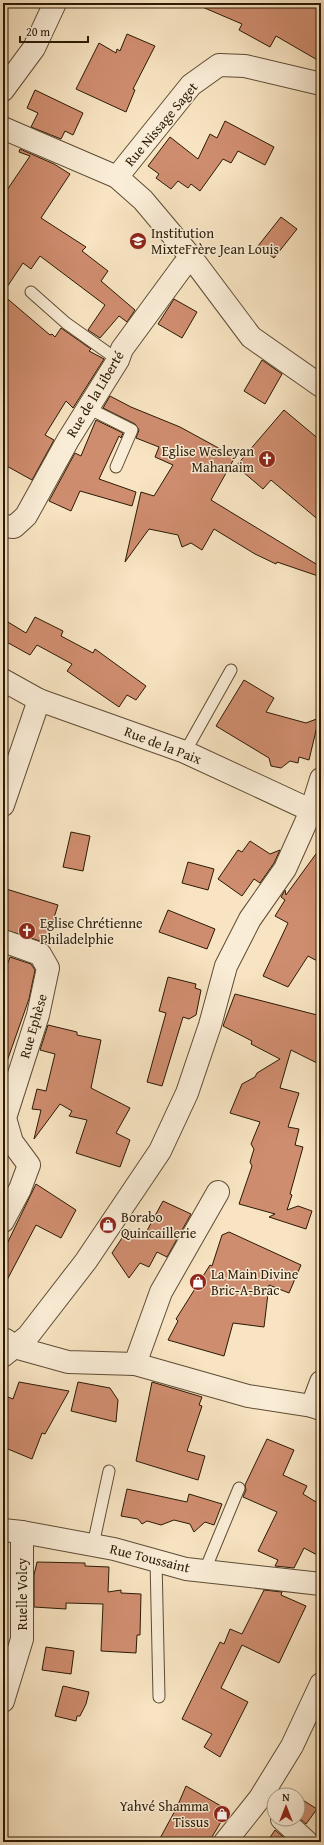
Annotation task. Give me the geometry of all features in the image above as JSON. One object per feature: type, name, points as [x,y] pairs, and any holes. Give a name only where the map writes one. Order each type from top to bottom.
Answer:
[{"type":"street","points":[[3,90],[34,48],[52,4]]},
{"type":"street","name":"Rue Nissage Saget","points":[[117,177],[191,84],[219,65],[245,66],[321,84]]},
{"type":"street","points":[[3,128],[117,177],[143,200],[191,257],[251,337],[321,386]]},
{"type":"street","name":"Rue de la Liberté","points":[[3,526],[14,527],[26,516],[68,440],[118,360],[122,349],[191,257]]},
{"type":"street","name":"Rue de la Paix","points":[[3,680],[39,700],[185,752],[316,813]]},
{"type":"street","points":[[3,805],[39,700]]},
{"type":"street","points":[[7,1347],[28,1336],[86,1260],[160,1151],[187,1093],[210,1025],[226,966],[250,919],[285,869],[316,813],[321,779]]},
{"type":"street","name":"Rue Ephèse","points":[[3,941],[40,954],[48,968],[38,1015],[5,1118],[12,1142],[29,1164],[20,1189],[3,1221]]},
{"type":"street","points":[[136,1364],[161,1292],[218,1192]]},
{"type":"street","points":[[7,1347],[68,1362],[136,1364],[248,1396],[316,1408],[321,1382]]},
{"type":"street","name":"Rue Toussaint","points":[[13,1531],[93,1545],[156,1560],[186,1569],[321,1584]]},
{"type":"street","name":"Ruelle Volcy","points":[[3,1701],[22,1639],[13,1531]]},
{"type":"street","points":[[275,1787],[321,1684]]},
{"type":"street","points":[[225,1842],[266,1806]]},
{"type":"street","points":[[290,1827],[306,1842]]},
{"type":"lane","points":[[31,292],[66,323],[118,360]]},
{"type":"lane","points":[[88,408],[132,430],[116,467]]},
{"type":"lane","points":[[185,752],[231,670]]},
{"type":"lane","points":[[93,1545],[109,1472]]},
{"type":"lane","points":[[205,1570],[239,1488]]},
{"type":"lane","points":[[156,1560],[159,1697]]},
{"type":"building","points":[[193,3],[321,3],[321,62],[276,36],[270,47],[239,30],[242,24]]},
{"type":"building","points":[[127,34],[155,46],[133,89],[135,90],[126,112],[76,89],[99,43],[116,53],[117,49],[120,51]]},
{"type":"building","points":[[35,90],[83,113],[73,135],[65,131],[61,139],[31,127],[38,113],[27,108]]},
{"type":"building","points":[[225,121],[274,147],[265,165],[238,151],[231,163],[223,159],[200,191],[191,184],[188,188],[178,181],[171,189],[156,178],[159,174],[148,166],[170,137],[198,159],[210,134],[217,138]]},
{"type":"building","points":[[20,149],[54,164],[70,174],[41,218],[86,247],[82,251],[108,271],[101,281],[135,310],[127,322],[119,316],[100,338],[88,330],[105,305],[40,256],[31,269],[23,263],[3,293],[3,196],[30,156],[19,152]]},
{"type":"building","points":[[281,217],[297,229],[274,258],[258,246]]},
{"type":"building","points":[[3,295],[50,335],[52,334],[55,337],[61,328],[91,349],[89,351],[104,359],[73,408],[66,401],[45,435],[54,440],[32,480],[3,464]]},
{"type":"building","points":[[174,299],[197,312],[182,338],[158,324]]},
{"type":"building","points":[[262,360],[282,374],[265,404],[244,391]]},
{"type":"building","points":[[110,396],[131,407],[180,427],[235,457],[211,500],[321,567],[321,577],[277,562],[276,564],[255,554],[214,529],[202,550],[191,543],[182,547],[178,535],[149,529],[125,562],[141,492],[154,496],[173,465],[155,457],[159,447],[136,438],[139,430],[135,424],[103,408]]},
{"type":"building","points":[[284,410],[321,441],[321,522],[271,480],[263,489],[236,466]]},
{"type":"building","points":[[96,420],[123,433],[121,438],[119,436],[99,479],[136,492],[132,506],[80,491],[71,511],[49,501],[75,453],[81,456]]},
{"type":"building","points":[[35,617],[63,631],[61,636],[93,653],[95,649],[146,686],[136,700],[127,695],[119,707],[67,671],[72,664],[37,645],[30,655],[3,640],[3,619],[26,633]]},
{"type":"building","points":[[244,680],[274,698],[266,712],[306,723],[319,718],[309,760],[299,757],[298,763],[290,761],[281,768],[271,766],[269,758],[216,726]]},
{"type":"building","points":[[71,832],[90,836],[83,871],[63,867]]},
{"type":"building","points":[[250,841],[270,854],[280,850],[274,863],[260,883],[254,879],[242,896],[218,879],[238,850],[242,852]]},
{"type":"building","points":[[321,847],[321,963],[308,956],[288,987],[263,976],[288,923],[275,916],[285,900],[281,897],[285,890],[286,895]]},
{"type":"building","points":[[188,862],[214,869],[208,890],[182,883]]},
{"type":"building","points":[[3,888],[58,905],[46,943],[3,929]]},
{"type":"building","points":[[168,910],[215,929],[207,949],[159,932]]},
{"type":"building","points":[[10,957],[31,964],[35,970],[29,999],[6,1064],[3,1064],[3,976]]},
{"type":"building","points":[[168,977],[196,984],[195,988],[201,990],[196,1015],[189,1019],[183,1017],[162,1086],[147,1082],[166,1013],[159,1011]]},
{"type":"building","points":[[235,994],[321,1016],[321,1065],[291,1050],[280,1088],[299,1093],[288,1127],[299,1129],[295,1145],[303,1147],[287,1210],[298,1206],[312,1211],[306,1229],[269,1217],[275,1214],[239,1204],[252,1166],[250,1162],[254,1149],[251,1144],[260,1122],[230,1113],[242,1084],[255,1077],[257,1073],[280,1059],[251,1044],[252,1041],[223,1026]]},
{"type":"building","points":[[48,1025],[77,1032],[77,1035],[101,1040],[91,1088],[130,1108],[116,1133],[130,1140],[120,1167],[76,1153],[87,1120],[69,1116],[72,1111],[60,1104],[34,1139],[41,1110],[32,1109],[37,1089],[46,1091],[55,1054],[40,1050]]},
{"type":"building","points":[[36,1184],[76,1210],[61,1238],[36,1225],[7,1280],[3,1278],[3,1252]]},
{"type":"building","points":[[163,1201],[191,1214],[167,1257],[157,1252],[149,1267],[140,1263],[129,1278],[112,1253],[128,1229],[143,1238]]},
{"type":"building","points":[[229,1232],[301,1265],[289,1293],[269,1285],[264,1327],[233,1323],[224,1356],[168,1340],[178,1321],[176,1319],[210,1265],[212,1266],[222,1235]]},
{"type":"building","points":[[19,1382],[69,1391],[45,1434],[42,1433],[32,1459],[3,1447],[3,1395],[13,1399]]},
{"type":"building","points":[[78,1382],[110,1388],[118,1400],[116,1422],[71,1411]]},
{"type":"building","points":[[152,1382],[202,1397],[199,1405],[202,1406],[187,1451],[205,1456],[198,1480],[136,1461]]},
{"type":"building","points":[[267,1439],[294,1450],[283,1475],[307,1486],[303,1494],[321,1505],[321,1557],[304,1548],[294,1568],[275,1566],[278,1560],[258,1551],[277,1512],[243,1497],[246,1490],[245,1485]]},
{"type":"building","points":[[127,1489],[187,1502],[189,1494],[222,1504],[214,1525],[205,1522],[194,1532],[190,1524],[174,1520],[161,1525],[147,1521],[142,1524],[138,1519],[121,1516]]},
{"type":"building","points":[[37,1562],[85,1563],[85,1566],[109,1567],[108,1592],[121,1590],[121,1593],[141,1594],[140,1635],[137,1635],[136,1653],[101,1651],[103,1604],[66,1603],[66,1609],[34,1607],[34,1575]]},
{"type":"building","points":[[264,1590],[282,1592],[281,1595],[306,1606],[279,1663],[242,1645],[221,1688],[248,1702],[220,1757],[204,1747],[212,1734],[182,1719],[220,1642],[224,1644],[230,1629],[242,1634]]},
{"type":"building","points":[[46,1647],[74,1651],[71,1674],[42,1670]]},
{"type":"building","points":[[63,1686],[89,1692],[86,1704],[80,1716],[77,1716],[76,1721],[55,1716]]},
{"type":"building","points":[[186,1786],[228,1810],[209,1842],[158,1842],[177,1807]]},
{"type":"building","points":[[306,1802],[317,1809],[306,1824]]},
{"type":"building","points":[[275,1830],[289,1842],[267,1842]]},
{"type":"place","name":"Institution MixteFrère Jean Louis","points":[[138,241]]},
{"type":"place","name":"Eglise Wesleyan Mahanaim","points":[[267,459]]},
{"type":"place","name":"Eglise Chrétienne Philadelphie","points":[[27,931]]},
{"type":"place","name":"Borabo Quincaillerie","points":[[108,1225]]},
{"type":"place","name":"La Main Divine Bric-A-Brac","points":[[198,1282]]},
{"type":"place","name":"Yahvé Shamma Tissus","points":[[222,1814]]}]
